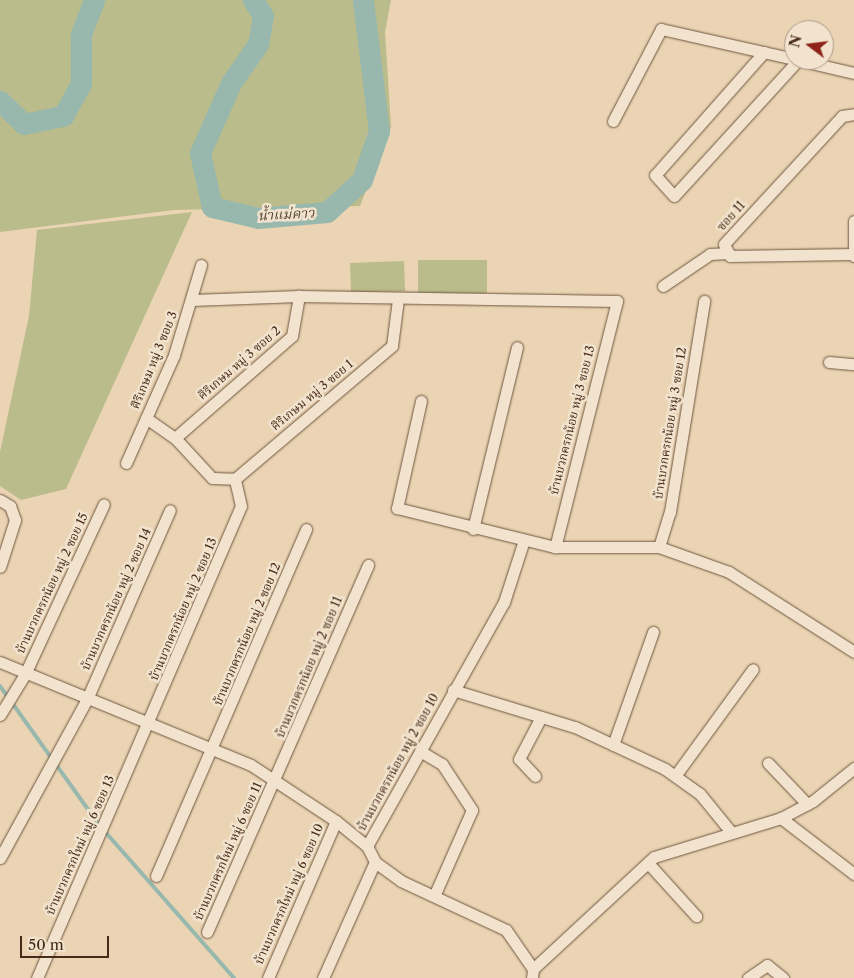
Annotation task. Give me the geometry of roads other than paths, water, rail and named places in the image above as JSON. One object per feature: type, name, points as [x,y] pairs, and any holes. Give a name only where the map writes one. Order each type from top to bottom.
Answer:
[{"type":"street","points":[[613,121],[661,29],[784,57]]},
{"type":"street","points":[[764,52],[655,175],[674,196],[789,70]]},
{"type":"street","points":[[834,68],[854,73]]},
{"type":"street","name":"ซอย 11","points":[[728,253],[724,244],[842,116],[854,114]]},
{"type":"street","points":[[663,286],[710,254],[853,255],[854,221]]},
{"type":"street","name":"ศิริเกษม หมู่ 3 ซอย 3","points":[[126,462],[146,418],[192,300],[201,265]]},
{"type":"street","points":[[192,300],[299,296],[398,299]]},
{"type":"street","name":"ศิริเกษม หมู่ 3 ซอย 2","points":[[175,438],[292,336],[299,296]]},
{"type":"street","name":"บ้านบวกครกน้อย หมู่ 3 ซอย 13","points":[[398,299],[617,301],[554,547]]},
{"type":"street","name":"ศิริเกษม หมู่ 3 ซอย 1","points":[[235,479],[392,346],[398,299]]},
{"type":"street","name":"บ้านบวกครกน้อย หมู่ 3 ซอย 12","points":[[659,547],[670,512],[704,301]]},
{"type":"street","points":[[473,528],[517,347]]},
{"type":"street","points":[[828,362],[854,364]]},
{"type":"street","points":[[421,401],[397,508],[554,547],[659,547],[729,572],[854,652]]},
{"type":"street","points":[[146,418],[175,438],[212,478],[235,479]]},
{"type":"street","name":"บ้านบวกครกน้อย หมู่ 2 ซอย 13","points":[[149,723],[241,506],[235,479]]},
{"type":"street","points":[[0,500],[10,506],[15,520],[0,567]]},
{"type":"street","name":"บ้านบวกครกน้อย หมู่ 2 ซอย 15","points":[[0,715],[25,674],[104,504]]},
{"type":"street","name":"บ้านบวกครกน้อย หมู่ 2 ซอย 14","points":[[0,858],[45,772],[87,699],[170,510]]},
{"type":"street","name":"บ้านบวกครกน้อย หมู่ 2 ซอย 12","points":[[156,876],[213,749],[306,529]]},
{"type":"street","name":"บ้านบวกครกน้อย หมู่ 2 ซอย 10","points":[[368,846],[504,602],[524,540]]},
{"type":"street","name":"บ้านบวกครกน้อย หมู่ 2 ซอย 11","points":[[275,781],[368,564]]},
{"type":"street","points":[[613,745],[653,632]]},
{"type":"street","points":[[0,662],[25,674],[251,765],[336,821],[368,846],[375,862],[434,896],[506,930],[532,973],[648,863],[686,844],[781,818],[807,804],[854,768]]},
{"type":"street","points":[[675,776],[753,669]]},
{"type":"street","points":[[454,690],[542,717],[613,745],[675,776],[700,794],[731,832]]},
{"type":"street","points":[[534,776],[519,759],[542,717]]},
{"type":"street","name":"บ้านบวกครกใหม่ หมู่ 6 ซอย 13","points":[[37,978],[149,723]]},
{"type":"street","points":[[420,752],[442,764],[472,810],[434,896]]},
{"type":"street","points":[[768,763],[807,804]]},
{"type":"street","name":"บ้านบวกครกใหม่ หมู่ 6 ซอย 11","points":[[207,932],[275,781]]},
{"type":"street","points":[[781,818],[854,874]]},
{"type":"street","name":"บ้านบวกครกใหม่ หมู่ 6 ซอย 10","points":[[268,978],[336,821]]},
{"type":"street","points":[[323,978],[375,862]]},
{"type":"street","points":[[648,863],[696,916]]},
{"type":"street","points":[[748,978],[767,965],[783,978]]},
{"type":"waterway","name":"น้ำแม่คาว","points":[[0,101],[24,124],[63,116],[81,84],[81,34],[94,0]]},
{"type":"waterway","name":"น้ำแม่คาว","points":[[253,0],[263,16],[258,44],[231,83],[200,153],[212,207],[258,218],[327,212],[362,180],[379,131],[363,0]]},
{"type":"waterway","points":[[0,686],[100,826],[234,978]]}]
